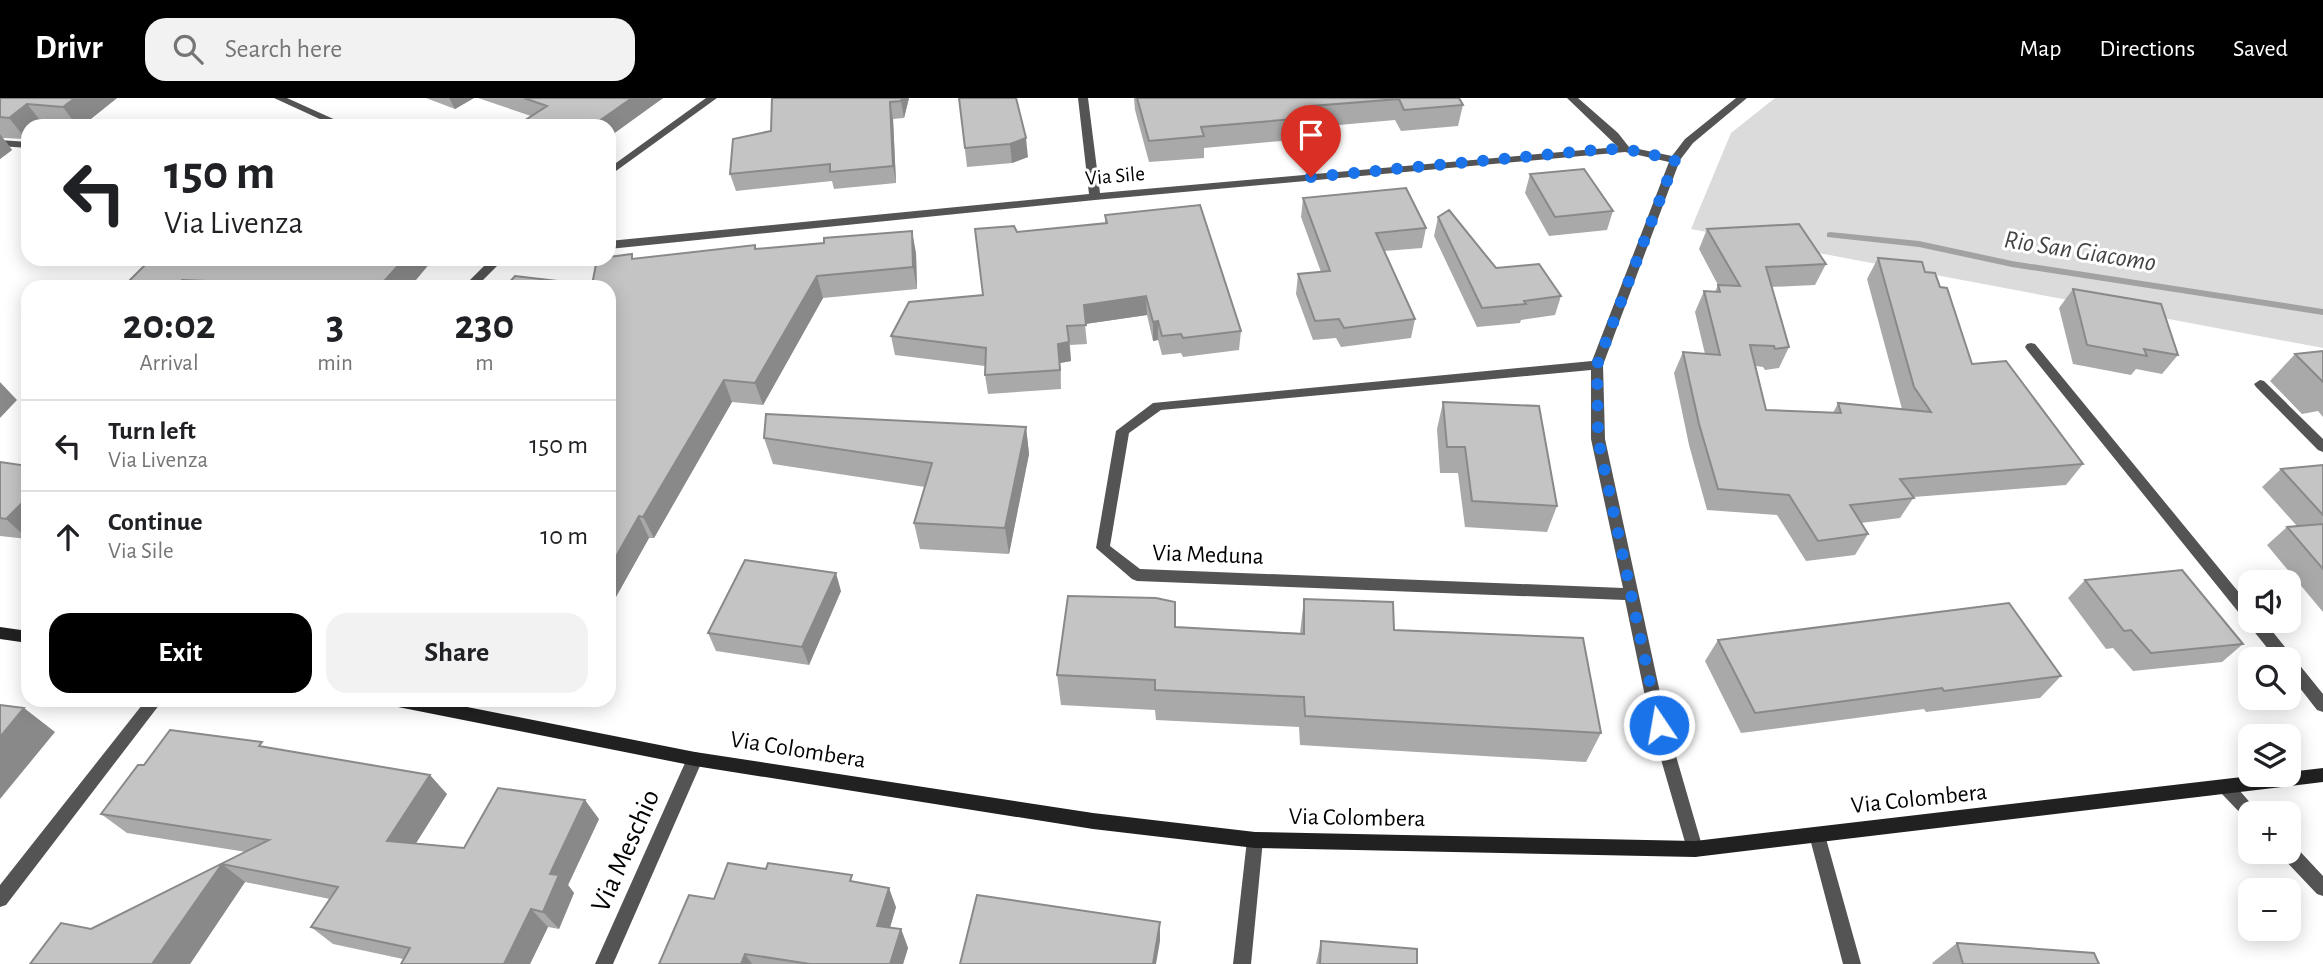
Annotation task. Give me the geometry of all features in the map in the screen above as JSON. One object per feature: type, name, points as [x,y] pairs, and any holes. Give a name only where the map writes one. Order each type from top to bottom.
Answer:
[{"type":"street","points":[[279,98],[328,119]]},
{"type":"street","points":[[616,168],[712,98]]},
{"type":"street","points":[[1083,98],[1095,197]]},
{"type":"street","points":[[1572,98],[1614,135],[1625,149]]},
{"type":"street","points":[[1695,849],[1659,725],[1629,594],[1598,439],[1597,365],[1675,160],[1689,141],[1742,98]]},
{"type":"street","points":[[0,143],[21,144]]},
{"type":"street","name":"Via Sile","points":[[616,244],[1625,149],[1675,160]]},
{"type":"street","points":[[476,280],[491,266]]},
{"type":"street","points":[[2031,348],[2238,601]]},
{"type":"street","name":"Via Meduna","points":[[1597,365],[1158,406],[1123,430],[1103,548],[1137,575],[1629,594]]},
{"type":"street","points":[[2260,384],[2323,447]]},
{"type":"street","points":[[0,633],[21,636]]},
{"type":"street","points":[[2265,633],[2276,647]]},
{"type":"street","points":[[2301,678],[2323,705]]},
{"type":"street","points":[[0,899],[150,707]]},
{"type":"street","name":"Via Colombera","points":[[433,707],[695,759],[1094,821],[1255,840],[1695,849],[2323,775]]},
{"type":"street","name":"Via Meschio","points":[[604,964],[695,759]]},
{"type":"street","points":[[2227,788],[2240,801]]},
{"type":"street","points":[[1817,835],[1852,964]]},
{"type":"street","points":[[1242,964],[1255,840]]},
{"type":"street","points":[[2300,864],[2323,888]]},
{"type":"shaded area","points":[[1775,98],[2323,98],[2323,348],[1691,229],[1731,133]]},
{"type":"building","points":[[0,98],[75,98],[63,107],[27,104],[9,118],[0,117]]},
{"type":"building","points":[[524,98],[632,98],[602,119],[527,119],[547,106]]},
{"type":"building","points":[[772,98],[902,98],[901,101],[890,102],[893,166],[830,172],[830,164],[730,174],[733,139],[771,131]]},
{"type":"building","points":[[959,98],[1016,98],[1026,138],[1010,144],[965,148]]},
{"type":"building","points":[[1137,98],[1459,98],[1463,105],[1404,110],[1399,99],[1312,106],[1317,117],[1201,127],[1204,136],[1149,141]]},
{"type":"building","points":[[1584,169],[1613,211],[1555,217],[1530,174]]},
{"type":"building","points":[[1406,188],[1426,228],[1376,233],[1415,319],[1344,328],[1339,319],[1315,321],[1298,274],[1330,271],[1303,198]]},
{"type":"building","points":[[1200,205],[1241,331],[1183,338],[1181,334],[1162,336],[1158,321],[1153,322],[1146,296],[1084,305],[1086,325],[1067,326],[1069,342],[1058,344],[1060,370],[985,375],[986,348],[891,336],[909,302],[983,295],[975,229],[1014,226],[1017,232],[1107,223],[1105,215]]},
{"type":"building","points":[[1449,210],[1496,268],[1539,264],[1561,296],[1524,301],[1526,304],[1482,308],[1438,217]]},
{"type":"building","points":[[1799,224],[1826,264],[1766,267],[1789,347],[1775,349],[1774,346],[1750,345],[1766,410],[1841,413],[1838,403],[1931,412],[1914,387],[1878,258],[1922,262],[1925,272],[1935,273],[1940,287],[1947,288],[1972,364],[2006,361],[2083,464],[1900,479],[1914,498],[1850,505],[1868,534],[1818,541],[1789,495],[1718,489],[1699,424],[1683,352],[1720,355],[1704,291],[1720,292],[1718,285],[1740,286],[1707,229]]},
{"type":"building","points":[[912,231],[913,267],[817,276],[755,383],[724,380],[643,517],[639,516],[616,557],[616,280],[593,280],[596,266],[616,266],[616,256],[632,254],[632,259],[755,245],[755,249],[824,243],[824,238]]},
{"type":"building","points":[[144,266],[398,266],[385,280],[130,280]]},
{"type":"building","points":[[515,276],[549,280],[511,280]]},
{"type":"building","points":[[2073,289],[2161,304],[2178,355],[2144,349],[2147,356],[2087,345]]},
{"type":"building","points":[[2323,351],[2323,382],[2295,354]]},
{"type":"building","points":[[1443,402],[1539,406],[1557,506],[1472,501],[1465,447],[1447,447]]},
{"type":"building","points":[[766,414],[1026,427],[1005,528],[914,523],[932,463],[764,438]]},
{"type":"building","points":[[0,462],[21,465],[21,504],[6,519],[0,518]]},
{"type":"building","points":[[2323,465],[2323,515],[2281,469]]},
{"type":"building","points":[[2323,524],[2323,569],[2287,527]]},
{"type":"building","points":[[745,560],[836,573],[802,647],[708,633]]},
{"type":"building","points":[[2182,570],[2243,644],[2151,653],[2131,630],[2124,631],[2085,580]]},
{"type":"building","points":[[1068,596],[1156,598],[1175,602],[1175,627],[1304,634],[1304,599],[1393,602],[1394,630],[1583,638],[1601,733],[1305,716],[1304,697],[1155,690],[1155,680],[1057,675]]},
{"type":"building","points":[[2009,603],[2061,676],[1944,691],[1942,688],[1755,713],[1718,640]]},
{"type":"building","points":[[0,705],[24,708],[0,737]]},
{"type":"building","points":[[170,730],[262,742],[259,746],[430,775],[387,841],[464,848],[498,788],[585,800],[550,874],[559,875],[543,912],[531,909],[504,964],[401,964],[410,948],[311,927],[338,887],[222,864],[152,964],[30,964],[61,923],[91,929],[269,840],[101,814],[138,765],[144,765]]},
{"type":"building","points":[[728,863],[766,869],[768,863],[852,875],[850,881],[889,888],[877,926],[901,929],[890,964],[810,964],[745,954],[741,964],[659,964],[689,895],[714,899]]},
{"type":"building","points":[[977,895],[1160,922],[1153,964],[960,964]]},
{"type":"building","points":[[1321,941],[1417,949],[1417,964],[1320,964]]},
{"type":"building","points":[[1957,943],[2094,953],[2099,964],[1963,964]]},
{"type":"waterway","name":"Rio San Giacomo","points":[[1830,235],[1919,244],[2012,264],[2323,312]]},
{"type":"route","points":[[1311,177],[1607,149],[1625,149],[1675,160],[1597,365],[1598,439],[1659,725]]}]
